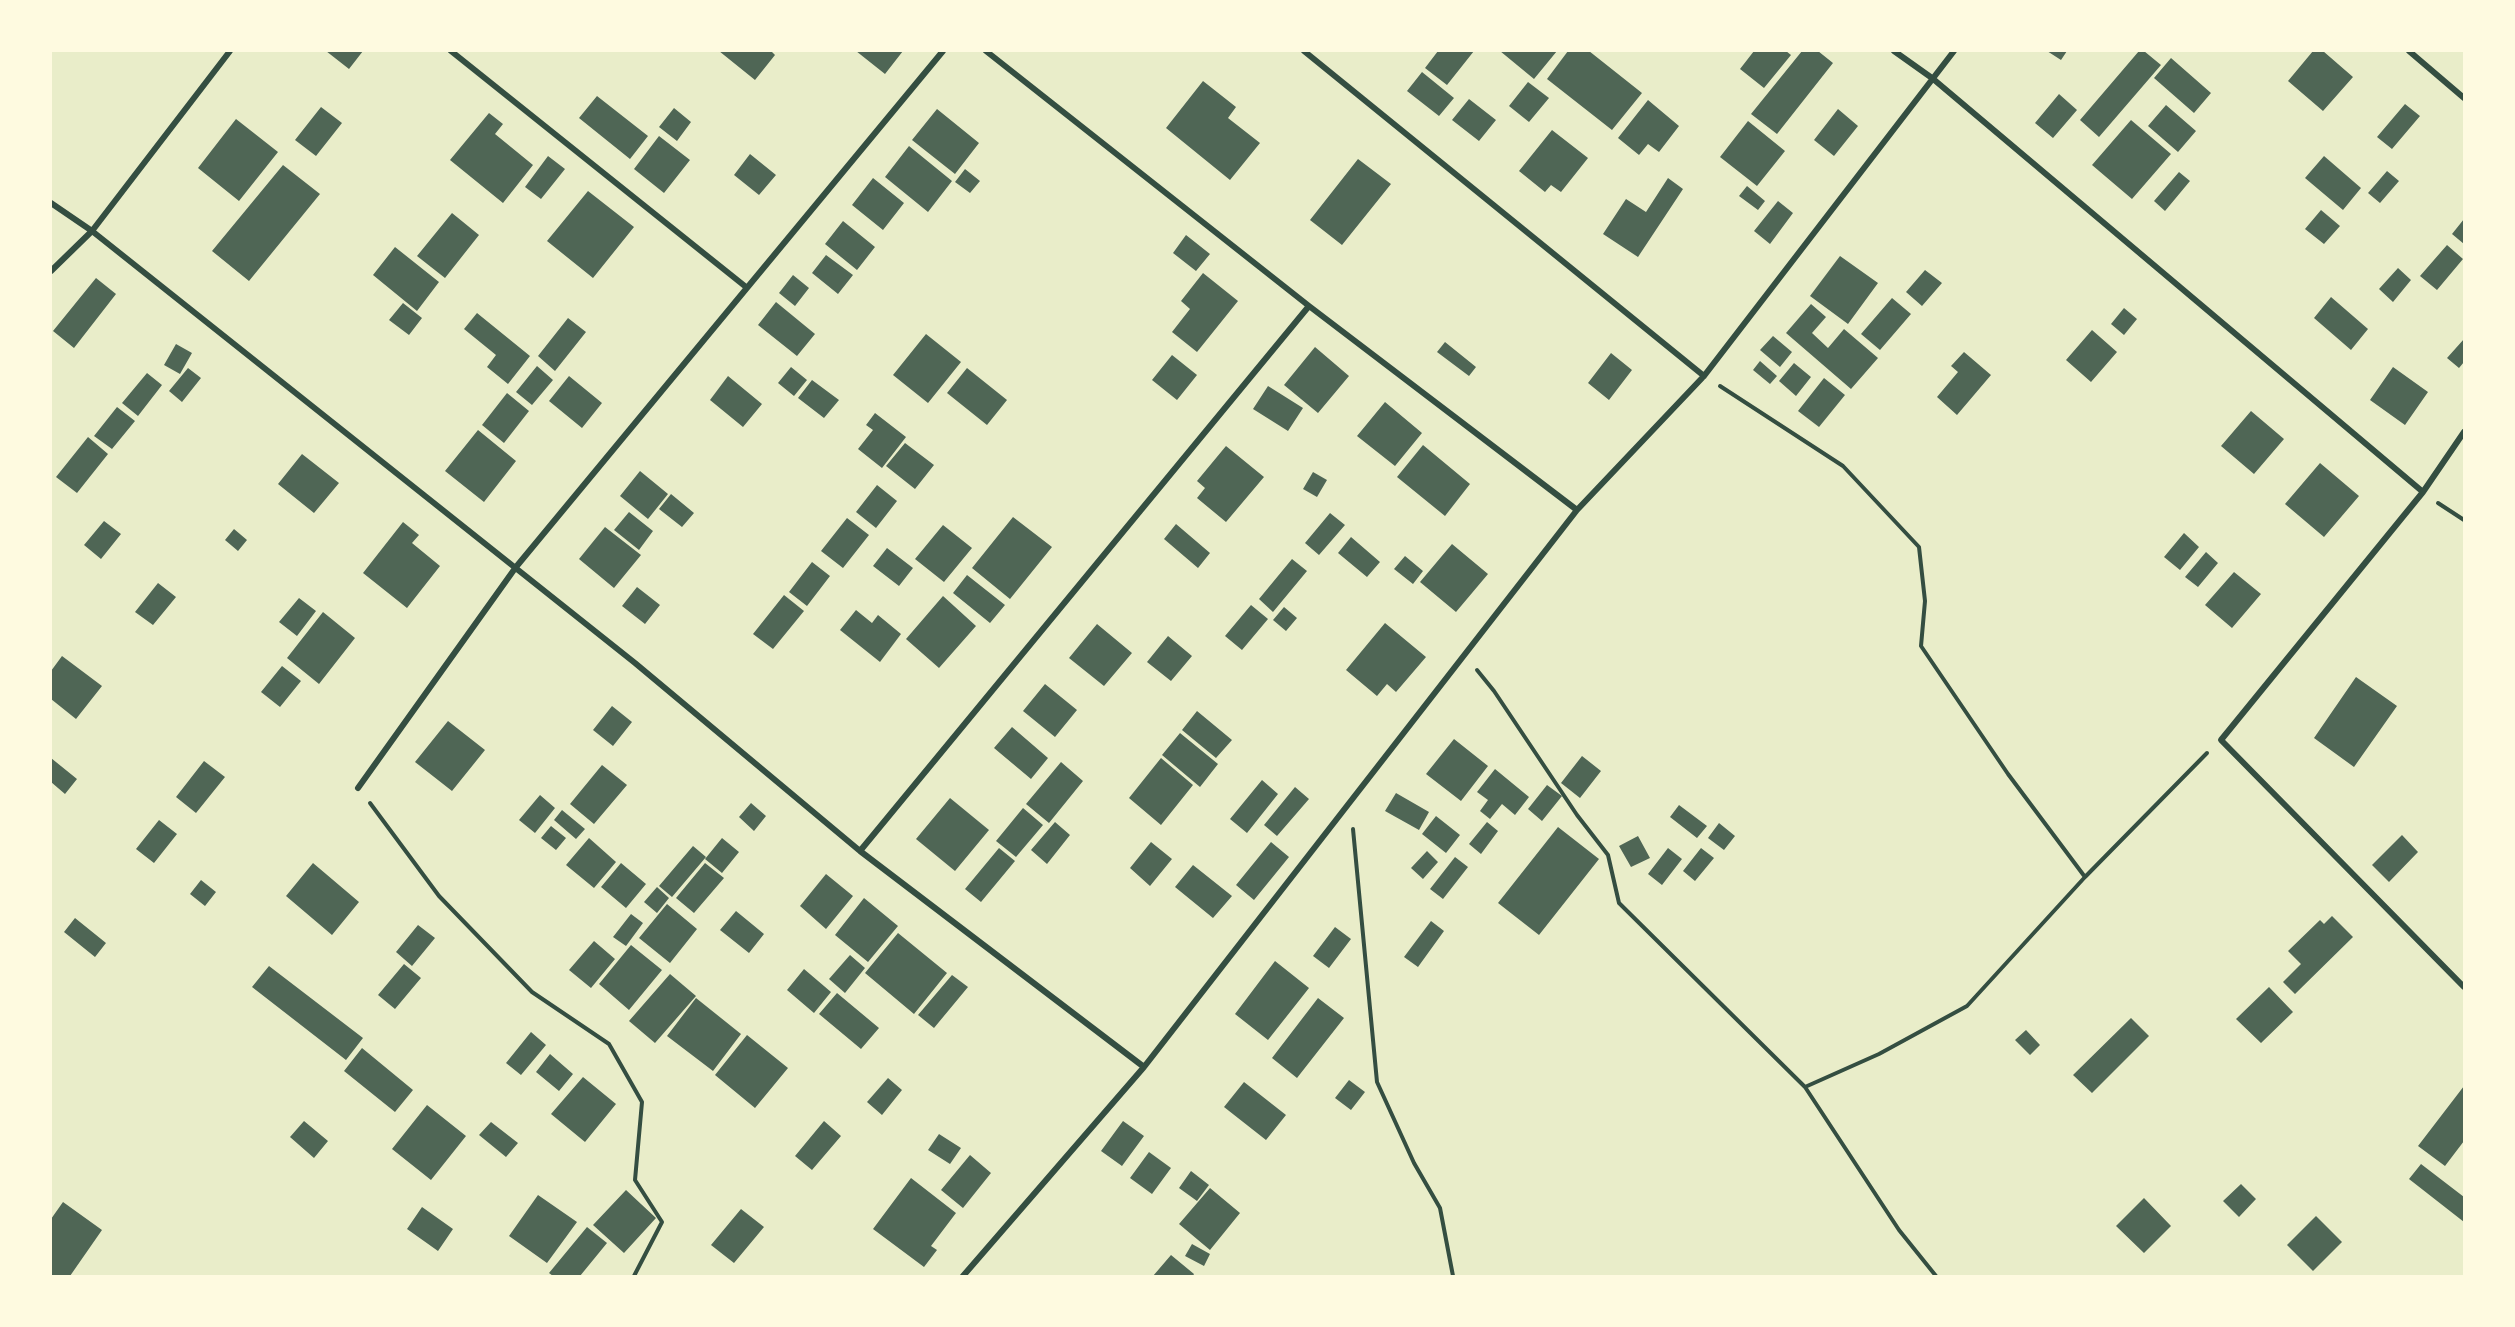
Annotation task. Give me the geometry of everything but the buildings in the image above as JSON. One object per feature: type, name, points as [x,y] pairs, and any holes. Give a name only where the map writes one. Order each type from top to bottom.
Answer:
[{"type":"street","points":[[51,271],[92,231],[230,51]]},
{"type":"street","points":[[451,51],[746,287]]},
{"type":"street","points":[[358,788],[516,567],[944,51]]},
{"type":"street","points":[[986,51],[1309,306],[1577,510]]},
{"type":"street","points":[[1304,51],[1704,376]]},
{"type":"street","points":[[1894,51],[1932,78],[2423,492]]},
{"type":"street","points":[[963,1276],[1144,1067],[1577,510],[1704,376],[1954,51]]},
{"type":"street","points":[[2409,51],[2464,98]]},
{"type":"street","points":[[51,203],[92,231],[516,567],[860,851],[1144,1067]]},
{"type":"street","points":[[860,851],[1309,306]]},
{"type":"street","points":[[2464,432],[2423,492],[2221,740],[2464,987]]},
{"type":"path","points":[[1704,376],[1843,466],[1919,547],[1925,601],[1921,646],[2008,774],[2085,877]]},
{"type":"path","points":[[2423,492],[2464,520]]},
{"type":"path","points":[[1465,656],[1494,691],[1577,815],[1608,855],[1619,903],[1805,1087],[1899,1230],[1936,1276]]},
{"type":"path","points":[[1805,1087],[1880,1054],[1967,1006],[2085,877],[2221,740]]},
{"type":"path","points":[[358,788],[440,896],[524,984],[532,992],[609,1044],[642,1102],[635,1180],[662,1222],[634,1276]]},
{"type":"path","points":[[1351,803],[1377,1082],[1414,1162],[1440,1208],[1453,1276]]}]
